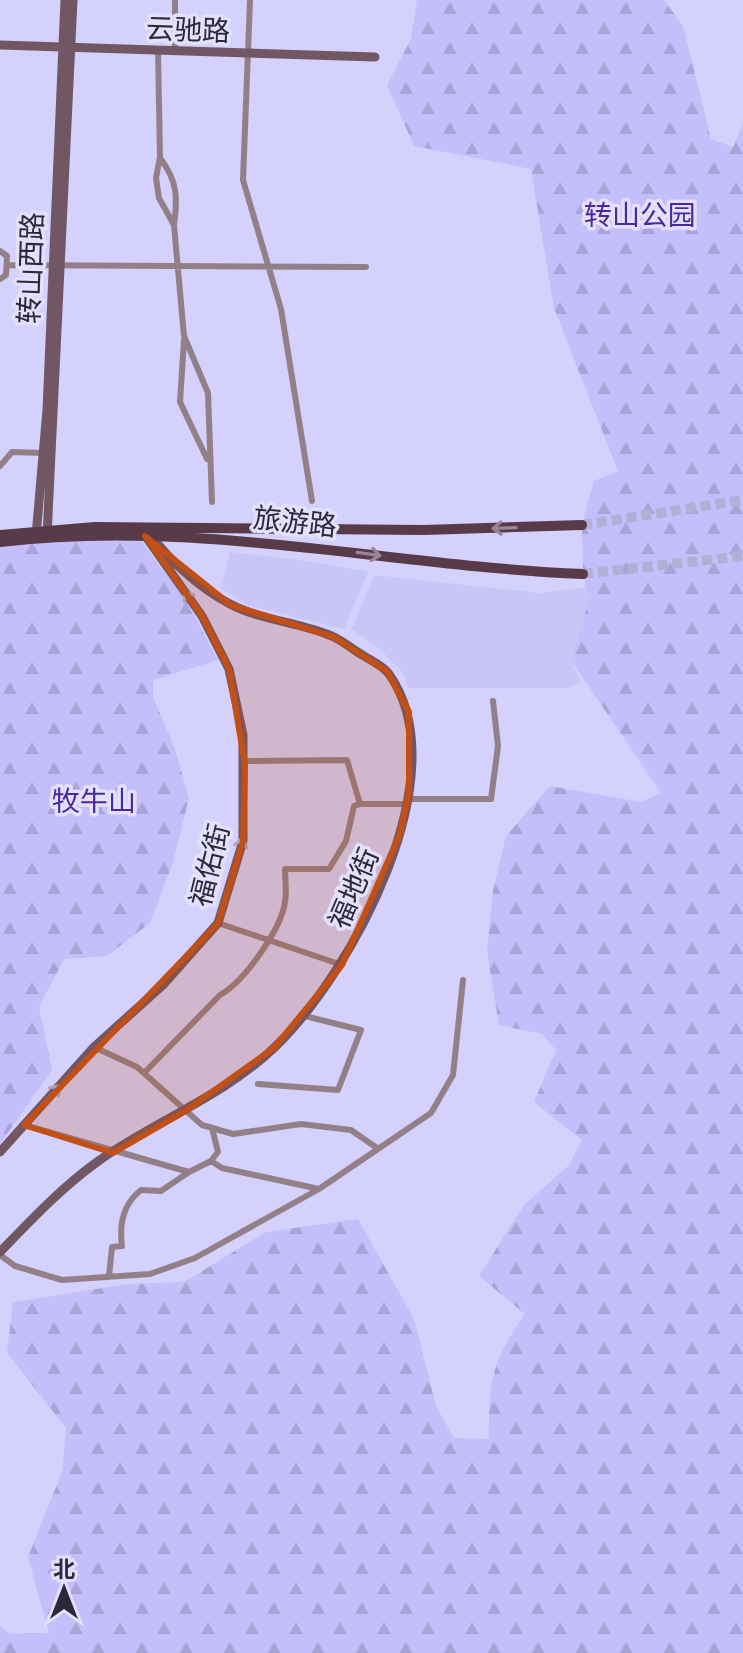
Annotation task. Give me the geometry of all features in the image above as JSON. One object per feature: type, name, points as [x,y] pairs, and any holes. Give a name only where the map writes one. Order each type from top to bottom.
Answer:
[{"type":"main road","name":"旅游路","points":[[0,535],[582,525]]},
{"type":"main road","name":"旅游路","points":[[0,542],[42,534]]},
{"type":"main road","name":"旅游路","points":[[147,534],[229,537],[445,565],[583,574]]},
{"type":"street","name":"转山西路","points":[[42,534],[66,47],[65,0]]},
{"type":"street","name":"转山西路","points":[[66,47],[73,0]]},
{"type":"street","points":[[175,0],[175,51]]},
{"type":"street","points":[[250,0],[243,180],[281,309],[312,501]]},
{"type":"street","name":"云驰路","points":[[0,45],[375,57]]},
{"type":"street","points":[[158,50],[160,157],[156,178],[159,198],[174,225]]},
{"type":"street","points":[[160,157],[174,176],[178,201],[174,225],[184,336],[180,402],[208,462]]},
{"type":"street","points":[[0,251],[7,256],[6,275],[0,279]]},
{"type":"street","points":[[7,265],[366,267]]},
{"type":"street","name":"转山西路","points":[[42,534],[43,453],[56,266]]},
{"type":"street","points":[[184,336],[208,393],[208,462],[212,502]]},
{"type":"street","points":[[0,466],[12,452],[43,453]]},
{"type":"street","name":"福佑街","points":[[0,1152],[94,1047],[163,985],[218,923],[243,841],[245,761],[229,669],[202,616],[147,534]]},
{"type":"street","name":"福地街","points":[[0,1254],[47,1202],[113,1153],[184,1112],[274,1048],[342,965],[400,834],[407,802],[414,756],[409,712],[387,671],[334,637],[231,605],[184,572],[147,534]]},
{"type":"street","points":[[144,1073],[220,995],[232,989],[269,940],[285,904],[285,869],[329,869],[346,841],[354,806],[491,799],[498,746],[493,701]]},
{"type":"street","points":[[245,761],[347,760],[360,804]]},
{"type":"street","points":[[218,923],[342,965]]},
{"type":"street","points":[[0,1254],[15,1266],[62,1280],[150,1274],[195,1258],[319,1189],[431,1113],[453,1075],[463,980]]},
{"type":"street","points":[[258,1084],[338,1090],[361,1030],[301,1015]]},
{"type":"street","points":[[94,1047],[144,1073],[184,1112],[212,1128],[233,1134],[301,1124],[351,1130],[377,1148]]},
{"type":"street","points":[[24,1125],[113,1153],[189,1172]]},
{"type":"street","points":[[109,1276],[112,1247],[122,1246],[120,1233],[127,1201],[141,1190],[161,1191],[211,1161],[218,1152],[212,1128]]},
{"type":"street","points":[[211,1161],[222,1168],[319,1189]]},
{"type":"highlighted area","points":[[145,536],[231,605],[334,637],[387,671],[409,712],[409,793],[400,834],[342,965],[274,1048],[184,1112],[113,1153],[24,1125],[218,923],[243,841],[245,765],[229,669],[202,616]]},
{"type":"shaded area","points":[[230,552],[316,562],[368,572],[344,629],[247,605],[221,588]]},
{"type":"shaded area","points":[[374,575],[540,593],[586,587],[589,600],[571,660],[580,681],[569,688],[408,688],[403,673],[381,650],[352,629]]},
{"type":"green space","name":"转山公园","points":[[417,0],[664,0],[683,26],[711,139],[733,147],[743,123],[743,1653],[0,1653],[0,1626],[10,1634],[49,1633],[28,1557],[62,1472],[66,1428],[7,1353],[13,1302],[128,1284],[184,1282],[266,1232],[358,1219],[414,1319],[436,1406],[454,1438],[489,1439],[494,1373],[505,1346],[525,1314],[479,1276],[524,1205],[569,1165],[582,1140],[534,1102],[556,1050],[542,1034],[499,1025],[487,951],[493,891],[506,836],[550,786],[641,802],[661,793],[571,660],[589,600],[583,574],[582,525],[594,481],[618,471],[554,308],[531,169],[414,146],[387,85],[411,39]]},
{"type":"green space","name":"牧牛山","points":[[43,540],[140,540],[186,600],[218,660],[153,680],[153,697],[174,746],[189,798],[173,862],[150,923],[107,956],[64,959],[39,1007],[52,1070],[0,1144],[0,546]]},
{"type":"tunnel","points":[[582,525],[743,500]]},
{"type":"tunnel","points":[[583,574],[743,556]]}]
